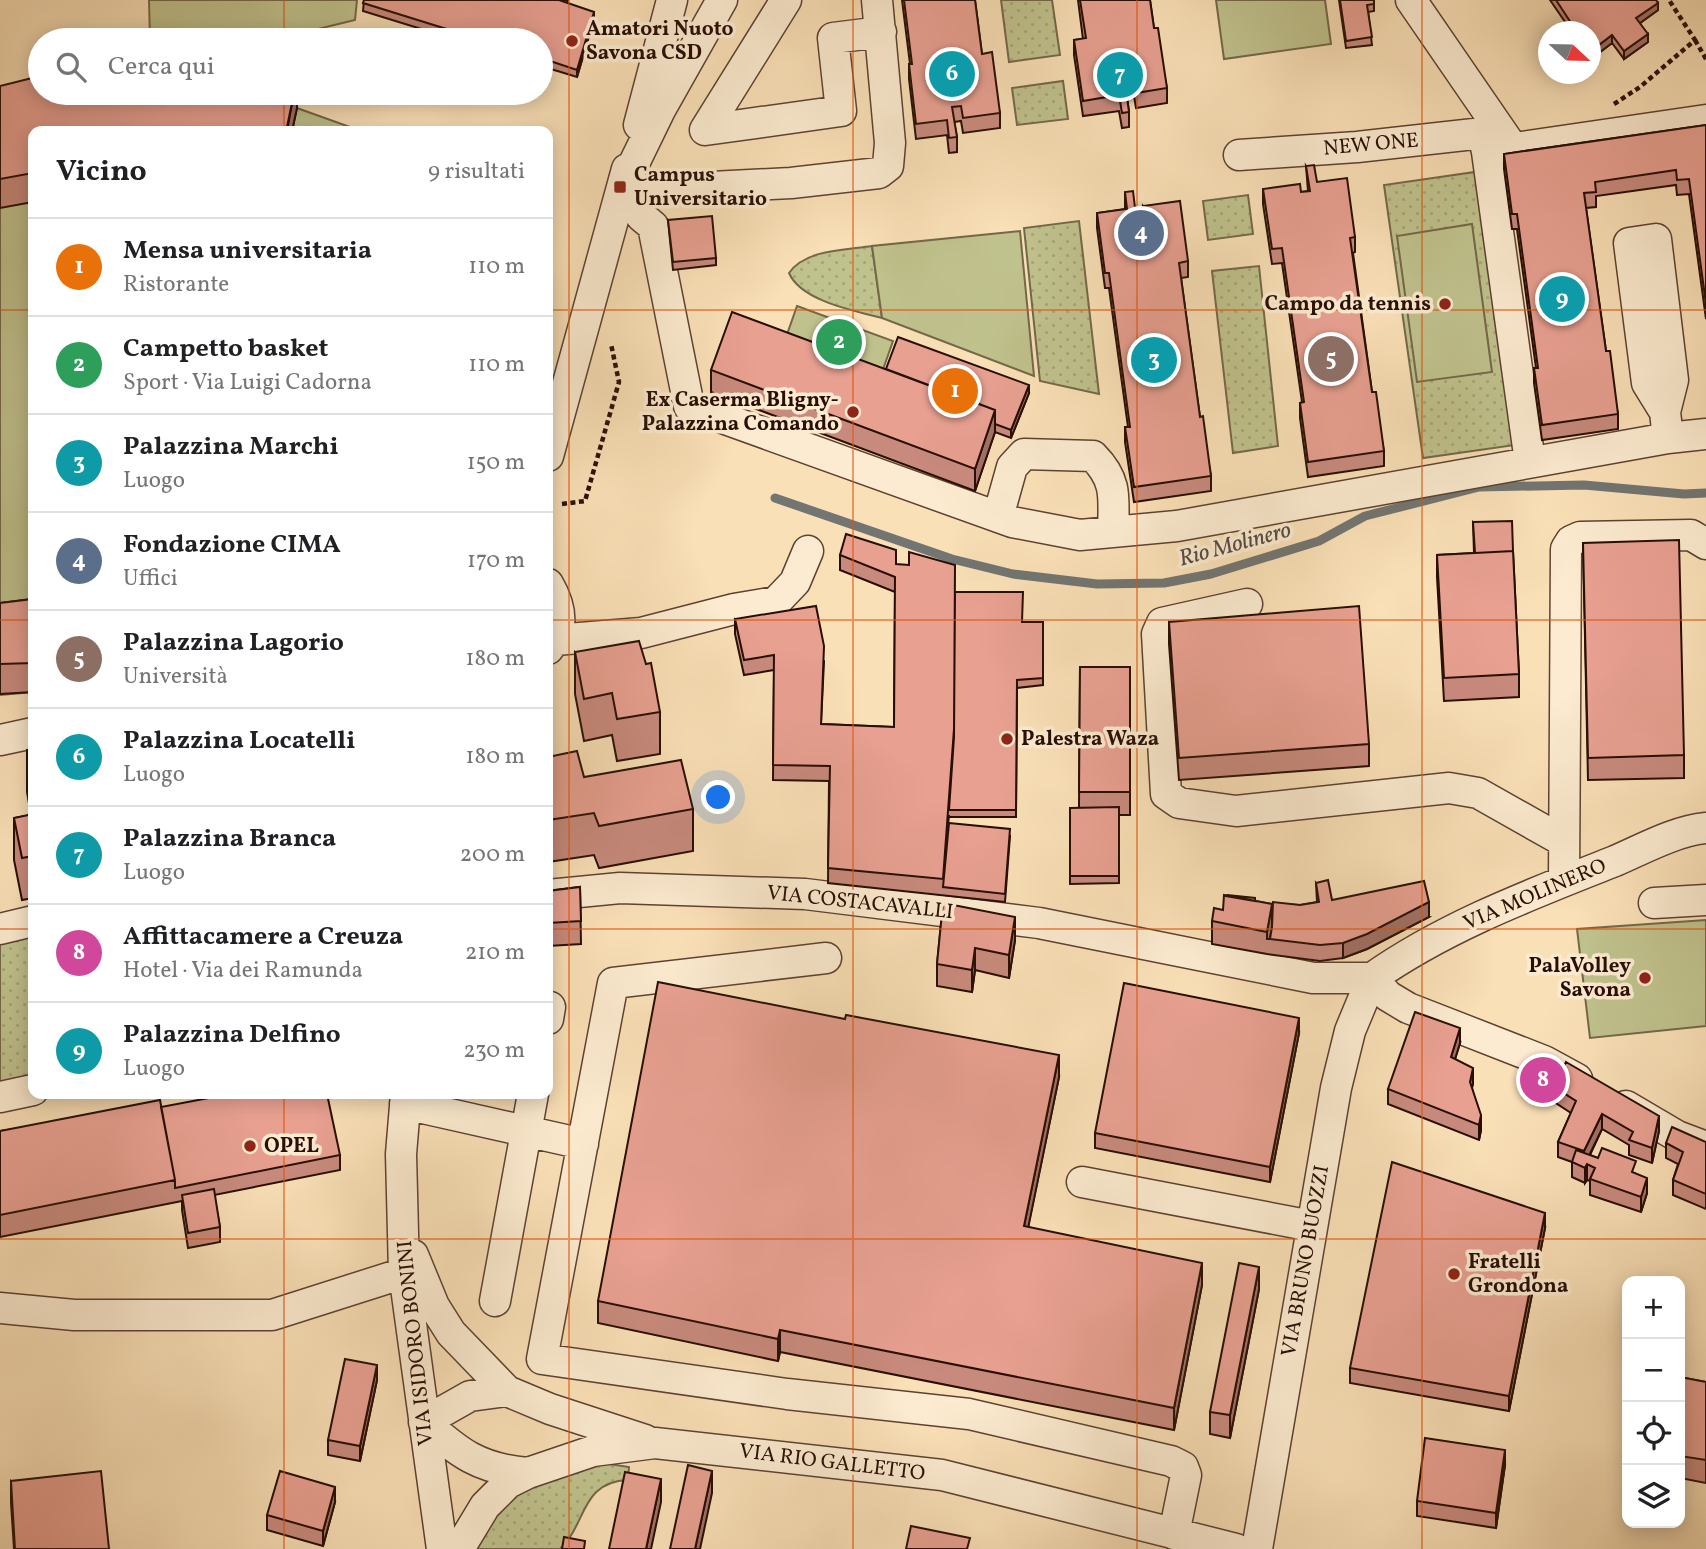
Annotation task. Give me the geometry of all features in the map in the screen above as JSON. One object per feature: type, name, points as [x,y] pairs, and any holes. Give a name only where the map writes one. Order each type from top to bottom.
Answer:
[{"type":"street","points":[[786,0],[705,130],[841,111],[833,38],[881,32]]},
{"type":"street","points":[[628,189],[804,182],[879,173],[888,166],[890,143],[877,0]]},
{"type":"street","points":[[1411,0],[1499,150],[1530,463]]},
{"type":"street","points":[[553,439],[628,189],[672,1]]},
{"type":"street","points":[[628,189],[716,6]]},
{"type":"street","points":[[1499,150],[1706,120]]},
{"type":"street","name":"NEW ONE","points":[[1239,155],[1357,147],[1483,133],[1499,150]]},
{"type":"street","points":[[628,189],[641,216],[653,226],[689,406],[998,517],[1080,535],[1177,526],[1530,463],[1666,425],[1706,434]]},
{"type":"street","points":[[1656,239],[1673,380],[1666,425],[1647,383],[1629,243],[1656,239]]},
{"type":"street","points":[[998,517],[1012,467],[1024,454],[1093,456],[1108,472],[1114,500],[1113,530]]},
{"type":"street","points":[[1564,881],[1566,549],[1580,537],[1691,534],[1706,544]]},
{"type":"street","points":[[553,645],[641,634],[776,602],[795,582],[808,551]]},
{"type":"street","points":[[553,592],[558,601],[560,621],[553,642]]},
{"type":"street","points":[[1248,604],[1162,623],[1157,634],[1166,794],[1179,803],[1236,811],[1449,788],[1478,793],[1563,841]]},
{"type":"street","points":[[0,740],[28,734]]},
{"type":"street","points":[[0,757],[28,752]]},
{"type":"street","name":"VIA MOLINERO","points":[[1372,978],[1434,940],[1564,881],[1673,837],[1706,828]]},
{"type":"street","name":"VIA COSTACAVALLI","points":[[553,895],[620,888],[805,894],[1039,923],[1313,978],[1372,978]]},
{"type":"street","points":[[1654,903],[1706,900]]},
{"type":"street","points":[[0,929],[28,922]]},
{"type":"street","points":[[826,958],[613,983],[542,1359],[787,1394],[969,1414],[1171,1461],[1183,1467],[1186,1475],[1174,1534]]},
{"type":"street","points":[[1372,978],[1388,996],[1408,1008],[1544,1061],[1677,1136],[1706,1147]]},
{"type":"street","name":"VIA BRUNO BUOZZI","points":[[1256,1549],[1311,1226],[1347,1042],[1372,978]]},
{"type":"street","points":[[0,1097],[28,1091]]},
{"type":"street","points":[[405,1099],[583,1144]]},
{"type":"street","name":"VIA ISIDORO BONINI","points":[[405,1099],[401,1154],[404,1273],[442,1549]]},
{"type":"street","points":[[495,1301],[532,1099]]},
{"type":"street","points":[[1082,1182],[1311,1226]]},
{"type":"street","points":[[403,1227],[421,1278],[451,1333],[507,1391],[550,1409],[655,1443]]},
{"type":"street","points":[[0,1308],[100,1316],[272,1315],[404,1273]]},
{"type":"street","points":[[507,1391],[470,1396],[424,1422],[455,1449],[480,1464],[497,1471],[528,1473]]},
{"type":"street","name":"VIA RIO GALLETTO","points":[[460,1549],[485,1506],[508,1483],[528,1473],[593,1451],[655,1443],[942,1475],[1236,1549]]},
{"type":"path","points":[[1669,0],[1706,59]]},
{"type":"path","points":[[1608,107],[1640,87],[1695,40]]},
{"type":"path","points":[[562,504],[585,501],[620,382],[611,344]]},
{"type":"green space","points":[[149,0],[357,0],[355,20],[322,28],[150,28]]},
{"type":"green space","points":[[1001,0],[1052,0],[1060,55],[1009,62]]},
{"type":"green space","points":[[1216,0],[1325,0],[1331,44],[1224,59]]},
{"type":"green space","points":[[1063,81],[1068,119],[1017,125],[1012,88]]},
{"type":"green space","points":[[85,105],[275,105],[297,108],[347,126],[28,126],[28,692],[0,695],[0,115]]},
{"type":"green space","points":[[1475,172],[1515,445],[1423,458],[1384,185]]},
{"type":"green space","points":[[1248,195],[1253,234],[1208,240],[1203,201]]},
{"type":"green space","points":[[1079,221],[1099,394],[1040,381],[1024,228]]},
{"type":"green space","name":"Campo da tennis","points":[[1472,224],[1492,372],[1417,382],[1397,236]]},
{"type":"green space","points":[[1020,231],[1034,376],[882,318],[872,246]]},
{"type":"green space","points":[[872,246],[882,318],[817,298],[795,283],[789,273],[805,259],[816,255]]},
{"type":"green space","points":[[1259,266],[1278,446],[1233,453],[1212,271]]},
{"type":"green space","points":[[797,306],[893,341],[880,378],[784,343]]},
{"type":"green space","name":"PalaVolley Savona","points":[[1706,920],[1706,1026],[1590,1038],[1577,929]]},
{"type":"green space","points":[[28,932],[28,1079],[0,1085],[0,937]]},
{"type":"green space","points":[[603,1463],[629,1467],[628,1480],[601,1488],[593,1496],[569,1539],[560,1549],[473,1549],[486,1519],[536,1478]]},
{"type":"building","points":[[364,0],[559,0],[594,12],[577,70],[553,62],[553,28],[443,28],[363,3]]},
{"type":"building","points":[[904,0],[975,0],[982,54],[992,52],[1000,113],[963,118],[961,106],[952,107],[957,137],[949,138],[947,120],[916,124]]},
{"type":"building","points":[[1080,0],[1150,0],[1154,28],[1158,28],[1167,88],[1136,93],[1134,81],[1125,82],[1129,112],[1122,113],[1119,95],[1083,101],[1074,40],[1086,38]]},
{"type":"building","points":[[1340,0],[1374,0],[1374,4],[1367,5],[1372,37],[1346,41]]},
{"type":"building","points":[[1556,0],[1656,0],[1658,3],[1636,18],[1648,34],[1624,51],[1612,35],[1601,43],[1601,21],[1570,21]]},
{"type":"building","points":[[28,79],[28,105],[292,105],[287,126],[28,126],[28,174],[0,179],[0,86]]},
{"type":"building","points":[[1706,125],[1706,304],[1689,179],[1677,180],[1676,170],[1595,182],[1596,192],[1584,193],[1606,351],[1610,351],[1618,414],[1542,425],[1534,368],[1538,368],[1517,214],[1512,214],[1504,154]]},
{"type":"building","points":[[1314,165],[1317,182],[1347,178],[1355,237],[1350,238],[1372,392],[1376,392],[1384,451],[1308,462],[1300,403],[1304,402],[1282,248],[1272,249],[1263,189],[1300,184],[1301,192],[1310,191],[1306,166]]},
{"type":"building","points":[[1133,191],[1136,216],[1144,214],[1143,206],[1180,201],[1188,261],[1179,263],[1200,417],[1203,416],[1211,476],[1134,487],[1125,427],[1130,427],[1109,273],[1105,273],[1097,213],[1127,209],[1125,192]]},
{"type":"building","points":[[712,216],[716,258],[673,262],[668,220]]},
{"type":"building","name":"Ex Caserma Bligny- Palazzina Comando","points":[[732,312],[995,410],[975,469],[711,370]]},
{"type":"building","points":[[898,337],[1029,385],[1011,430],[995,424],[995,410],[886,369]]},
{"type":"building","points":[[1512,521],[1513,551],[1475,553],[1473,522]]},
{"type":"building","points":[[846,534],[896,550],[896,564],[909,565],[909,552],[955,565],[954,729],[943,879],[828,868],[830,766],[773,765],[774,655],[744,660],[735,619],[816,606],[824,646],[821,724],[894,727],[895,577],[840,555]]},
{"type":"building","points":[[1679,540],[1684,755],[1588,758],[1583,543]]},
{"type":"building","points":[[1513,551],[1519,674],[1444,678],[1437,555]]},
{"type":"building","points":[[955,592],[1023,592],[1022,622],[1043,622],[1043,678],[1017,680],[1016,810],[949,810],[954,737]]},
{"type":"building","points":[[28,600],[28,663],[0,664],[0,603]]},
{"type":"building","points":[[1359,606],[1369,744],[1179,758],[1169,622]]},
{"type":"building","points":[[639,641],[646,664],[651,663],[660,712],[617,719],[612,693],[584,699],[575,652]]},
{"type":"building","points":[[1080,667],[1130,667],[1130,792],[1079,792]]},
{"type":"building","points":[[577,751],[584,777],[681,760],[693,809],[599,826],[594,813],[553,819],[553,756]]},
{"type":"building","points":[[1119,807],[1119,876],[1070,876],[1070,808]]},
{"type":"building","points":[[28,815],[28,857],[22,858],[14,818]]},
{"type":"building","points":[[949,823],[1010,829],[1005,894],[943,887]]},
{"type":"building","points":[[1328,880],[1332,900],[1424,881],[1429,902],[1367,934],[1343,943],[1320,945],[1270,939],[1273,902],[1300,905],[1319,902],[1316,883]]},
{"type":"building","points":[[580,887],[581,921],[553,923],[553,890]]},
{"type":"building","points":[[1224,895],[1272,904],[1267,932],[1212,921],[1214,908],[1223,910]]},
{"type":"building","points":[[1226,896],[1255,898],[1255,901]]},
{"type":"building","points":[[943,903],[1015,917],[1009,955],[975,948],[972,970],[937,964]]},
{"type":"building","points":[[658,982],[845,1019],[846,1015],[1059,1055],[1024,1226],[1202,1263],[1174,1408],[780,1330],[778,1339],[598,1301]]},
{"type":"building","points":[[1124,983],[1299,1018],[1270,1167],[1095,1133]]},
{"type":"building","points":[[1415,1012],[1460,1028],[1451,1057],[1473,1068],[1470,1082],[1481,1115],[1479,1125],[1388,1089]]},
{"type":"building","points":[[1541,1058],[1563,1068],[1554,1087],[1554,1094],[1530,1083]]},
{"type":"building","points":[[1566,1062],[1659,1116],[1652,1148],[1629,1140],[1633,1132],[1602,1114],[1584,1151],[1558,1142],[1576,1101],[1554,1087]]},
{"type":"building","name":"OPEL","points":[[203,1099],[328,1099],[340,1155],[175,1188],[161,1107]]},
{"type":"building","points":[[160,1100],[175,1180],[0,1215],[0,1131]]},
{"type":"building","points":[[1672,1127],[1706,1142],[1706,1194],[1673,1180],[1683,1152],[1666,1143]]},
{"type":"building","points":[[1602,1148],[1636,1161],[1632,1172],[1647,1178],[1641,1197],[1590,1179],[1595,1168],[1587,1164],[1585,1168],[1572,1162],[1576,1150],[1598,1158]]},
{"type":"building","name":"Fratelli Grondona","points":[[1392,1162],[1545,1213],[1509,1396],[1350,1368]]},
{"type":"building","points":[[214,1189],[220,1227],[188,1233],[182,1195]]},
{"type":"building","points":[[1239,1263],[1259,1267],[1230,1415],[1210,1412]]},
{"type":"building","points":[[345,1359],[377,1365],[360,1446],[328,1440]]},
{"type":"building","points":[[1685,1378],[1706,1382],[1706,1460],[1685,1457]]},
{"type":"building","points":[[1425,1438],[1505,1450],[1496,1513],[1417,1501]]},
{"type":"building","points":[[688,1465],[712,1471],[695,1549],[670,1549]]},
{"type":"building","points":[[101,1471],[109,1549],[15,1549],[11,1481]]},
{"type":"building","points":[[280,1471],[335,1487],[323,1531],[267,1515]]},
{"type":"building","points":[[625,1472],[661,1479],[646,1549],[609,1549]]},
{"type":"building","points":[[911,1526],[970,1538],[967,1549],[906,1549]]},
{"type":"building","points":[[564,1537],[585,1541],[584,1549],[562,1549]]},
{"type":"waterway","name":"Rio Molinero","points":[[775,498],[952,559],[1013,574],[1097,584],[1164,583],[1211,574],[1319,541],[1365,516],[1479,487],[1584,485],[1684,494],[1706,493]]},
{"type":"place","name":"Amatori Nuoto Savona CSD","points":[[572,41]]},
{"type":"place","name":"Palazzina Locatelli","points":[[952,74]]},
{"type":"place","name":"Palazzina Branca","points":[[1120,75]]},
{"type":"place","name":"Campus Universitario","points":[[620,187]]},
{"type":"place","name":"Fondazione CIMA","points":[[1141,233]]},
{"type":"place","name":"Palazzina Delfino","points":[[1562,299]]},
{"type":"place","name":"Campo da tennis","points":[[1445,304]]},
{"type":"place","name":"Campetto basket","points":[[839,342]]},
{"type":"place","name":"Palazzina Lagorio","points":[[1331,359]]},
{"type":"place","name":"Palazzina Marchi","points":[[1154,360]]},
{"type":"place","name":"Mensa universitaria","points":[[955,391]]},
{"type":"place","name":"Ex Caserma Bligny- Palazzina Comando","points":[[853,412]]},
{"type":"place","name":"Palestra Waza","points":[[1007,739]]},
{"type":"place","name":"PalaVolley Savona","points":[[1645,978]]},
{"type":"place","name":"Affittacamere a Creuza","points":[[1543,1080]]},
{"type":"place","name":"OPEL","points":[[250,1146]]},
{"type":"place","name":"Fratelli Grondona","points":[[1454,1274]]}]
